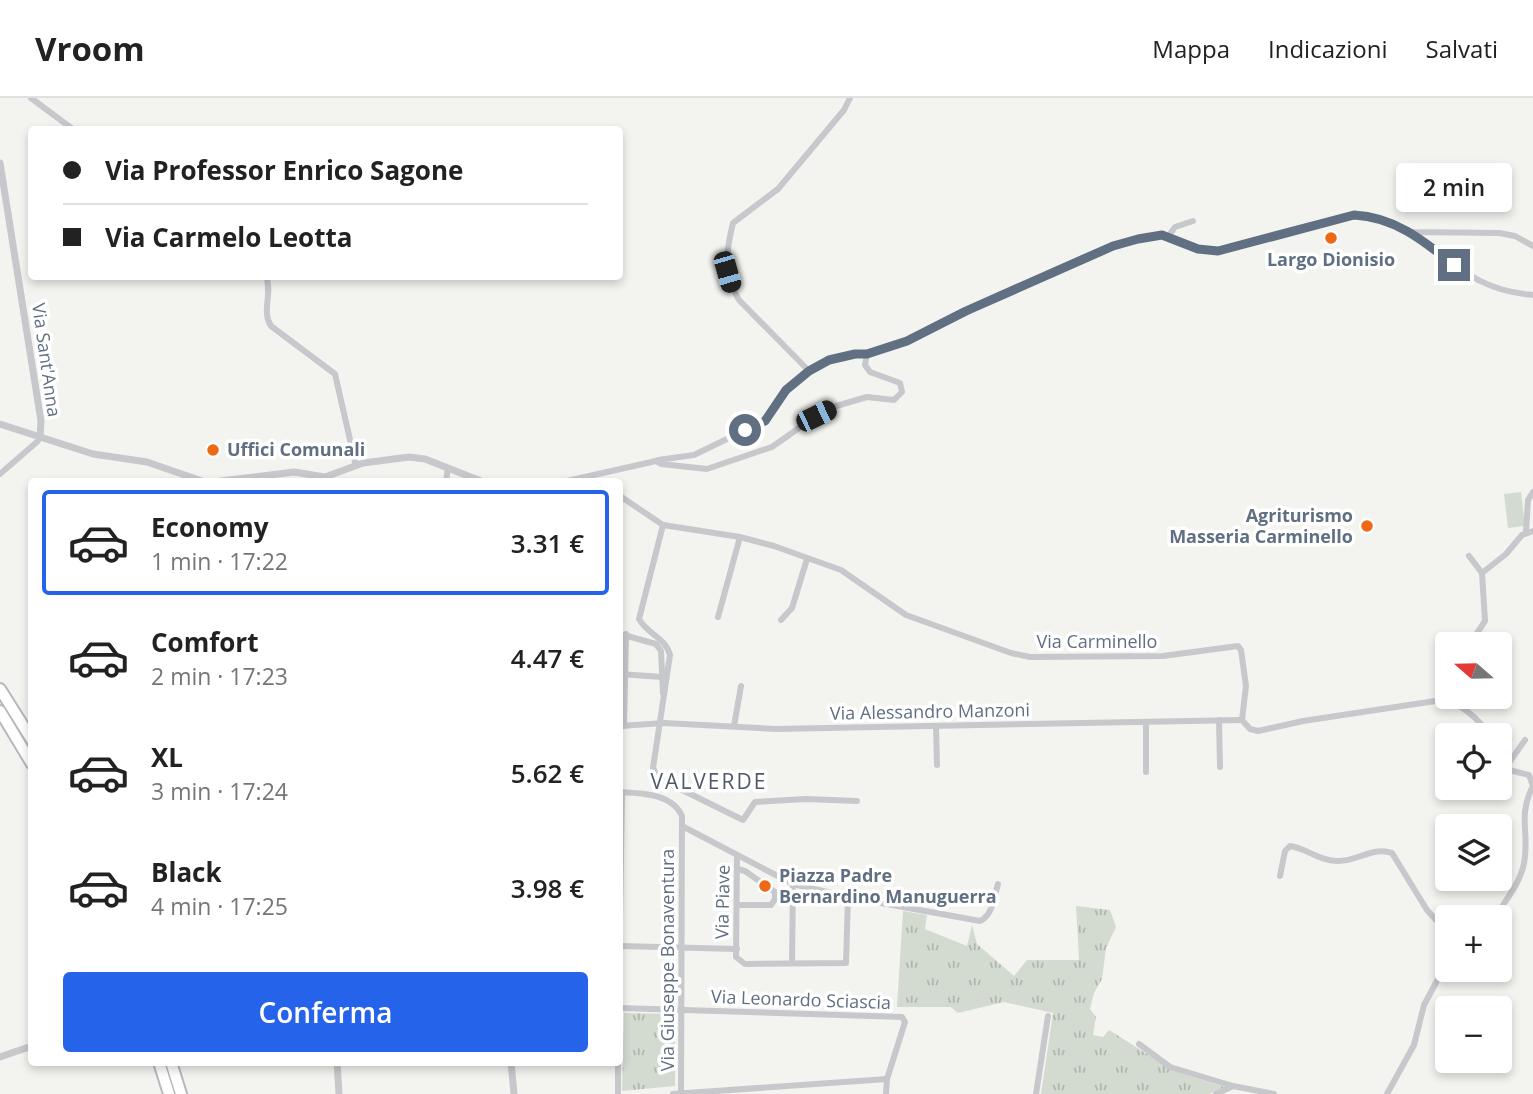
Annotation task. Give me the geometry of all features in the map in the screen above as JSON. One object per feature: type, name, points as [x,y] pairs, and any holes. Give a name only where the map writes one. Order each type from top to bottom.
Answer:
[{"type":"highway","points":[[0,689],[28,734]]},
{"type":"highway","points":[[0,711],[28,757]]},
{"type":"highway","points":[[160,1066],[169,1094]]},
{"type":"highway","points":[[172,1066],[181,1094]]},
{"type":"street","points":[[31,98],[69,126]]},
{"type":"street","points":[[809,371],[739,300],[729,280],[726,253],[733,223],[778,189],[844,110],[850,98]]},
{"type":"street","name":"Via Sant'Anna","points":[[0,163],[41,421],[40,437]]},
{"type":"street","points":[[590,478],[694,454],[765,421],[786,390],[809,371],[829,360],[867,354],[907,341],[1023,285],[1051,275],[1091,255],[1138,239],[1162,235],[1198,249],[1218,251],[1354,215],[1379,219],[1411,232],[1469,277],[1505,292],[1533,296]]},
{"type":"street","points":[[1168,237],[1175,227],[1193,221]]},
{"type":"street","points":[[1411,232],[1500,233],[1515,236],[1533,246]]},
{"type":"street","points":[[267,280],[270,290],[267,320],[271,326],[335,374],[356,466]]},
{"type":"street","points":[[656,461],[661,464],[707,469],[772,447],[816,416],[836,406],[867,397],[890,401],[900,397],[900,383],[870,372],[865,365],[867,354]]},
{"type":"street","points":[[0,424],[93,454],[147,462],[193,478]]},
{"type":"street","points":[[0,474],[40,437]]},
{"type":"street","points":[[326,478],[356,466],[409,457],[425,459],[473,478]]},
{"type":"street","points":[[446,478],[448,468]]},
{"type":"street","points":[[245,478],[294,472],[320,478]]},
{"type":"street","points":[[1482,573],[1530,531],[1528,499],[1533,492]]},
{"type":"street","name":"Via Carminello","points":[[623,498],[663,525],[740,537],[841,570],[906,615],[1011,653],[1030,657],[1163,656],[1238,646],[1241,650],[1246,686],[1242,720]]},
{"type":"street","points":[[663,525],[639,619],[646,628],[664,641],[670,655],[653,768],[657,776],[743,820],[755,802],[806,799],[857,801]]},
{"type":"street","points":[[718,617],[740,537]]},
{"type":"street","points":[[1469,556],[1482,573],[1485,621],[1478,632]]},
{"type":"street","points":[[780,620],[792,608],[807,559]]},
{"type":"street","points":[[623,634],[656,644],[661,651],[664,700]]},
{"type":"street","points":[[623,674],[662,677]]},
{"type":"street","points":[[734,726],[741,686]]},
{"type":"street","points":[[1242,720],[1250,729],[1258,731],[1435,701]]},
{"type":"street","points":[[1463,709],[1478,723]]},
{"type":"street","points":[[1219,720],[1220,767]]},
{"type":"street","name":"Via Alessandro Manzoni","points":[[623,726],[659,724],[776,729],[1242,720]]},
{"type":"street","points":[[1146,722],[1146,772]]},
{"type":"street","points":[[936,726],[937,765]]},
{"type":"street","points":[[1512,758],[1525,740]]},
{"type":"street","points":[[1502,905],[1522,872],[1525,859],[1524,808],[1533,786],[1529,775],[1512,771]]},
{"type":"street","points":[[623,792],[651,793],[680,811],[682,826],[793,884],[980,921],[985,920],[989,913],[998,884]]},
{"type":"street","name":"Via Giuseppe Bonaventura","points":[[681,1094],[682,826]]},
{"type":"street","points":[[1280,876],[1286,851],[1290,846],[1314,856],[1341,862],[1370,852],[1392,853],[1435,919]]},
{"type":"street","name":"Via Piave","points":[[737,856],[737,949]]},
{"type":"street","points":[[737,869],[745,871],[775,892],[775,899],[771,905],[737,905]]},
{"type":"street","points":[[792,963],[793,884]]},
{"type":"street","points":[[623,946],[737,949],[736,957],[745,964],[846,963],[848,897]]},
{"type":"street","points":[[1387,1094],[1414,1045],[1424,1005],[1436,982]]},
{"type":"street","name":"Via Leonardo Sciascia","points":[[623,1008],[902,1017],[905,1022],[887,1079],[886,1094]]},
{"type":"street","points":[[1036,1094],[1048,1016]]},
{"type":"street","points":[[1139,1044],[1170,1067],[1233,1086],[1273,1094]]},
{"type":"street","points":[[0,1057],[28,1047]]},
{"type":"street","points":[[337,1066],[339,1094]]},
{"type":"street","points":[[510,1066],[514,1094]]},
{"type":"street","points":[[618,1066],[618,1094]]},
{"type":"street","points":[[673,1094],[887,1079]]},
{"type":"street","points":[[1216,1094],[1233,1086]]},
{"type":"green space","points":[[1521,492],[1525,526],[1508,528],[1504,494]]},
{"type":"green space","points":[[1076,906],[1110,910],[1116,927],[1106,948],[1102,979],[1094,993],[1090,1009],[1096,1017],[1093,1035],[1103,1037],[1109,1030],[1174,1071],[1225,1087],[1209,1094],[1041,1094],[1053,1013],[1004,1002],[958,1013],[951,1007],[897,1007],[903,911],[927,915],[925,929],[967,946],[972,925],[977,944],[1014,976],[1027,960],[1079,960]]},
{"type":"green space","points":[[624,1013],[675,1014],[675,1086],[622,1091]]},
{"type":"place","name":"Largo Dionisio","points":[[1331,238]]},
{"type":"place","name":"Uffici Comunali","points":[[213,450]]},
{"type":"place","name":"Agriturismo Masseria Carminello","points":[[1367,526]]},
{"type":"place","name":"Piazza Padre Bernardino Manuguerra","points":[[765,886]]},
{"type":"district","name":"VALVERDE","points":[[709,782]]},
{"type":"route","points":[[745,430],[765,421],[786,390],[809,371],[829,360],[867,354],[907,341],[951,321],[966,311],[1091,255],[1150,236],[1173,238],[1208,252],[1354,215],[1365,215],[1411,232],[1454,265]]}]
